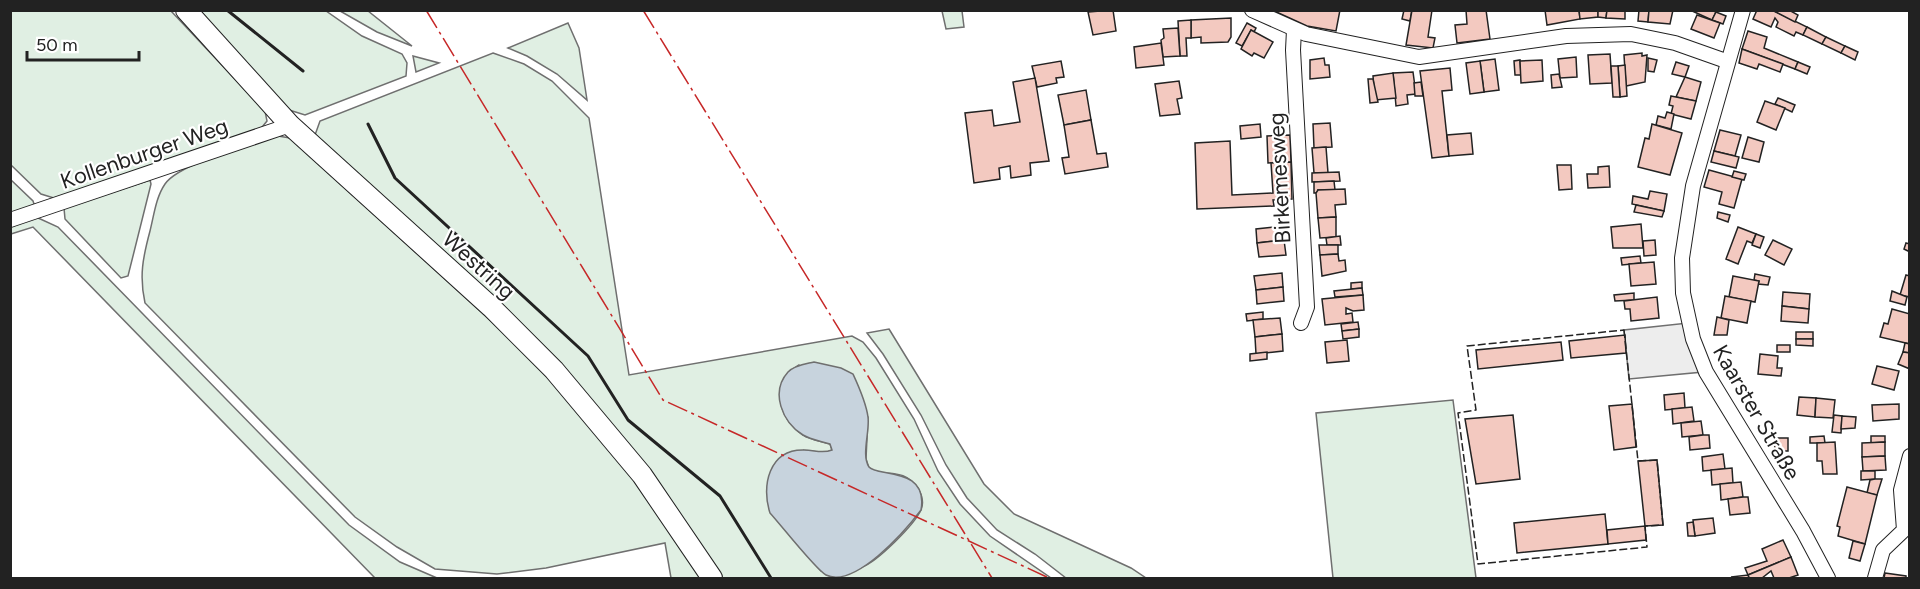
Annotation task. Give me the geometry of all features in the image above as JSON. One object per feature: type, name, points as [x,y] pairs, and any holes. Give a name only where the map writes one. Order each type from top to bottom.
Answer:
[{"type":"main road","name":"Westring","points":[[186,10],[290,125],[491,307],[554,370],[642,475],[712,579]]},
{"type":"street","points":[[1252,10],[1294,30],[1419,57],[1566,36],[1631,34],[1675,44],[1726,61]]},
{"type":"street","name":"Kaarster Straße","points":[[1743,10],[1726,61],[1685,223],[1682,258],[1683,293],[1693,339],[1706,372],[1803,531],[1828,579]]},
{"type":"street","name":"Birkemesweg","points":[[1294,30],[1293,50],[1307,307],[1301,323]]},
{"type":"street","name":"Kollenburger Weg","points":[[10,220],[290,125]]},
{"type":"street","points":[[1875,579],[1883,550],[1904,530],[1901,490],[1910,456]]},
{"type":"green space","points":[[10,11],[171,11],[265,111],[267,121],[258,132],[57,199],[41,194],[11,165]]},
{"type":"green space","points":[[193,11],[326,11],[362,36],[402,54],[407,63],[406,76],[305,115],[286,109]]},
{"type":"green space","points":[[340,11],[368,11],[412,46],[377,32]]},
{"type":"green space","points":[[942,11],[962,11],[964,27],[946,29]]},
{"type":"green space","points":[[568,23],[579,48],[587,100],[557,74],[527,56],[508,48]]},
{"type":"green space","points":[[493,53],[524,64],[552,81],[589,118],[629,375],[852,336],[863,342],[876,358],[914,419],[938,471],[960,504],[990,536],[1051,578],[721,578],[673,504],[315,135],[320,121]],"holes":[[[799,365],[868,417],[866,459],[869,468],[881,473],[899,474],[912,481],[921,493],[922,507],[917,517],[903,533],[869,564],[852,570],[821,571],[803,550],[804,450],[825,453],[832,450],[830,444],[803,435],[787,419],[780,400],[784,381]]]},
{"type":"green space","points":[[413,56],[439,63],[416,72]]},
{"type":"green space","points":[[278,136],[290,138],[524,351],[633,474],[703,578],[671,578],[665,543],[546,568],[497,574],[435,569],[397,547],[355,517],[145,303],[142,284],[144,258],[159,195],[165,184],[173,176],[200,162]]},
{"type":"green space","points":[[10,179],[33,201],[35,207],[11,215]]},
{"type":"green space","points":[[150,180],[151,184],[128,276],[121,278],[65,219],[64,208]]},
{"type":"green space","points":[[36,217],[58,227],[349,525],[400,562],[437,578],[375,578],[33,227],[11,234],[10,225]]},
{"type":"green space","points":[[889,329],[984,484],[1014,514],[1131,568],[1146,578],[1066,578],[1035,554],[997,530],[967,498],[946,465],[921,415],[883,354],[867,333]]},
{"type":"green space","points":[[1453,400],[1476,578],[1333,578],[1316,413]]},
{"type":"shaded area","points":[[1688,323],[1703,372],[1629,379],[1624,330]]},
{"type":"shaded area","points":[[814,362],[841,368],[853,374],[864,400],[868,417],[866,456],[869,467],[910,480],[917,486],[921,496],[921,510],[892,543],[865,566],[851,574],[838,577],[826,575],[815,565],[770,513],[767,502],[768,481],[775,462],[792,451],[825,452],[832,450],[830,444],[803,435],[789,422],[784,415],[779,397],[780,388],[788,372],[797,366]]},
{"type":"building","points":[[1113,10],[1116,31],[1093,35],[1088,12]]},
{"type":"building","points":[[1272,10],[1340,10],[1336,31],[1307,26]]},
{"type":"building","points":[[1404,10],[1412,10],[1410,21],[1402,19]]},
{"type":"building","points":[[1412,10],[1432,10],[1428,37],[1435,38],[1433,48],[1406,45]]},
{"type":"building","points":[[1466,10],[1486,10],[1490,39],[1457,43],[1455,25],[1467,24]]},
{"type":"building","points":[[1545,10],[1579,10],[1580,19],[1547,25]]},
{"type":"building","points":[[1579,10],[1598,10],[1598,17],[1580,19]]},
{"type":"building","points":[[1598,10],[1607,10],[1606,18],[1598,17]]},
{"type":"building","points":[[1607,10],[1625,10],[1625,19],[1606,18]]},
{"type":"building","points":[[1639,10],[1649,10],[1648,22],[1638,21]]},
{"type":"building","points":[[1649,10],[1673,10],[1670,24],[1648,22]]},
{"type":"building","points":[[1690,10],[1711,10],[1716,12],[1712,20]]},
{"type":"building","points":[[1757,10],[1772,10],[1807,27],[1803,35],[1796,32],[1794,36],[1776,27],[1778,22],[1775,18],[1771,27],[1753,19]]},
{"type":"building","points":[[1772,10],[1789,10],[1798,15],[1795,22]]},
{"type":"building","points":[[1716,12],[1726,16],[1723,24],[1712,20]]},
{"type":"building","points":[[1697,15],[1720,23],[1714,38],[1691,29]]},
{"type":"building","points":[[1231,18],[1231,37],[1228,42],[1201,43],[1201,37],[1191,38],[1191,20]]},
{"type":"building","points":[[1191,20],[1191,38],[1186,38],[1187,56],[1180,56],[1178,21]]},
{"type":"building","points":[[1247,23],[1256,28],[1254,32],[1251,30],[1242,46],[1236,43]]},
{"type":"building","points":[[1807,27],[1826,37],[1822,44],[1803,35]]},
{"type":"building","points":[[1178,28],[1180,56],[1163,57],[1161,40],[1164,38],[1163,29]]},
{"type":"building","points":[[1251,30],[1273,42],[1264,58],[1254,53],[1252,56],[1241,49]]},
{"type":"building","points":[[1748,31],[1767,37],[1764,48],[1798,62],[1795,69],[1742,49]]},
{"type":"building","points":[[1826,37],[1845,46],[1841,53],[1822,44]]},
{"type":"building","points":[[1161,43],[1164,65],[1136,68],[1134,47]]},
{"type":"building","points":[[1845,46],[1858,52],[1855,60],[1841,53]]},
{"type":"building","points":[[1742,49],[1783,64],[1780,72],[1759,64],[1757,69],[1739,63]]},
{"type":"building","points":[[1642,53],[1642,56],[1647,55],[1645,82],[1626,86],[1624,55]]},
{"type":"building","points":[[1610,54],[1612,83],[1590,84],[1588,55]]},
{"type":"building","points":[[1576,57],[1577,77],[1560,78],[1558,59]]},
{"type":"building","points":[[1324,58],[1325,65],[1329,65],[1330,77],[1310,79],[1310,60]]},
{"type":"building","points":[[1648,58],[1657,60],[1654,72],[1648,71]]},
{"type":"building","points":[[1495,59],[1499,90],[1484,92],[1480,61]]},
{"type":"building","points":[[1520,60],[1521,75],[1515,75],[1514,61]]},
{"type":"building","points":[[1542,60],[1543,81],[1521,83],[1520,61]]},
{"type":"building","points":[[1061,61],[1064,77],[1056,78],[1057,83],[1037,87],[1032,66]]},
{"type":"building","points":[[1480,61],[1484,92],[1470,94],[1466,63]]},
{"type":"building","points":[[1676,62],[1689,66],[1685,77],[1672,74]]},
{"type":"building","points":[[1798,62],[1810,67],[1807,74],[1795,69]]},
{"type":"building","points":[[1625,65],[1627,96],[1620,97],[1618,66]]},
{"type":"building","points":[[1611,66],[1618,66],[1620,97],[1613,97]]},
{"type":"building","points":[[1450,68],[1452,90],[1442,91],[1449,156],[1432,158],[1420,71]]},
{"type":"building","points":[[1413,72],[1416,94],[1407,95],[1408,104],[1396,106],[1393,73]]},
{"type":"building","points":[[1393,73],[1396,98],[1375,100],[1373,76]]},
{"type":"building","points":[[1559,74],[1562,87],[1552,88],[1551,75]]},
{"type":"building","points":[[1685,77],[1701,82],[1696,101],[1676,97]]},
{"type":"building","points":[[1035,78],[1049,161],[1030,163],[1031,175],[1011,178],[1010,166],[999,168],[1000,179],[974,183],[965,113],[992,110],[994,126],[1020,122],[1013,82]]},
{"type":"building","points":[[1368,79],[1373,79],[1378,102],[1370,103]]},
{"type":"building","points":[[1179,81],[1182,98],[1177,99],[1180,114],[1160,116],[1155,84]]},
{"type":"building","points":[[1421,82],[1423,96],[1415,96],[1414,83]]},
{"type":"building","points":[[1086,90],[1091,120],[1064,125],[1058,95]]},
{"type":"building","points":[[1671,96],[1696,101],[1691,119],[1671,114],[1673,106],[1669,105]]},
{"type":"building","points":[[1778,98],[1795,105],[1792,112],[1775,104]]},
{"type":"building","points":[[1765,101],[1785,108],[1776,130],[1757,122]]},
{"type":"building","points":[[1667,112],[1674,114],[1671,129],[1656,125],[1658,116],[1665,118]]},
{"type":"building","points":[[1091,120],[1097,154],[1106,153],[1108,167],[1065,174],[1062,158],[1069,157],[1064,125]]},
{"type":"building","points":[[1330,123],[1332,147],[1314,148],[1313,124]]},
{"type":"building","points":[[1260,124],[1261,137],[1241,139],[1240,126]]},
{"type":"building","points":[[1652,124],[1682,133],[1670,175],[1638,167],[1645,138],[1649,139]]},
{"type":"building","points":[[1720,130],[1741,135],[1735,156],[1714,151]]},
{"type":"building","points":[[1471,133],[1473,154],[1449,156],[1447,135]]},
{"type":"building","points":[[1290,135],[1291,162],[1268,163],[1267,136]]},
{"type":"building","points":[[1748,137],[1764,142],[1759,162],[1742,158]]},
{"type":"building","points":[[1230,141],[1232,195],[1273,193],[1271,163],[1291,162],[1292,199],[1273,200],[1274,206],[1197,209],[1195,143]]},
{"type":"building","points":[[1326,147],[1328,173],[1314,173],[1312,148]]},
{"type":"building","points":[[1714,151],[1739,157],[1736,168],[1711,162]]},
{"type":"building","points":[[1557,165],[1571,165],[1572,189],[1559,190]]},
{"type":"building","points":[[1609,166],[1610,187],[1588,188],[1587,174],[1598,174],[1598,167]]},
{"type":"building","points":[[1709,170],[1742,179],[1734,208],[1719,204],[1722,192],[1704,187]]},
{"type":"building","points":[[1734,171],[1746,174],[1744,180],[1732,177]]},
{"type":"building","points":[[1339,172],[1340,181],[1312,182],[1312,173]]},
{"type":"building","points":[[1334,181],[1335,190],[1318,190],[1319,193],[1314,193],[1314,182]]},
{"type":"building","points":[[1345,189],[1346,204],[1335,205],[1336,217],[1318,218],[1316,193],[1318,190]]},
{"type":"building","points":[[1650,191],[1667,194],[1664,211],[1632,204],[1633,196],[1648,199]]},
{"type":"building","points":[[1636,205],[1664,211],[1662,217],[1634,212]]},
{"type":"building","points":[[1718,212],[1730,215],[1728,222],[1717,218]]},
{"type":"building","points":[[1336,217],[1336,237],[1320,238],[1318,218]]},
{"type":"building","points":[[1641,224],[1643,248],[1613,248],[1611,227]]},
{"type":"building","points":[[1283,226],[1284,240],[1257,243],[1256,229]]},
{"type":"building","points":[[1738,227],[1756,234],[1752,243],[1747,241],[1738,264],[1726,259]]},
{"type":"building","points":[[1756,234],[1764,237],[1760,248],[1752,245]]},
{"type":"building","points":[[1340,236],[1341,245],[1327,245],[1326,238]]},
{"type":"building","points":[[1284,240],[1286,255],[1259,257],[1257,243]]},
{"type":"building","points":[[1655,240],[1656,255],[1644,256],[1643,241]]},
{"type":"building","points":[[1773,240],[1792,249],[1784,265],[1765,255]]},
{"type":"building","points":[[1906,243],[1910,244],[1910,252],[1904,249]]},
{"type":"building","points":[[1319,245],[1338,245],[1338,254],[1320,255]]},
{"type":"building","points":[[1338,254],[1339,261],[1345,260],[1346,271],[1322,276],[1320,255]]},
{"type":"building","points":[[1640,256],[1641,263],[1622,265],[1621,258]]},
{"type":"building","points":[[1654,262],[1656,284],[1631,286],[1629,264]]},
{"type":"building","points":[[1282,273],[1283,287],[1256,290],[1254,276]]},
{"type":"building","points":[[1755,274],[1770,277],[1768,285],[1758,284],[1759,281],[1754,280]]},
{"type":"building","points":[[1906,275],[1910,276],[1910,297],[1900,295]]},
{"type":"building","points":[[1733,276],[1759,281],[1755,302],[1729,297]]},
{"type":"building","points":[[1362,282],[1362,288],[1351,289],[1351,283]]},
{"type":"building","points":[[1283,287],[1284,301],[1257,304],[1256,290]]},
{"type":"building","points":[[1362,288],[1363,295],[1335,297],[1334,291]]},
{"type":"building","points":[[1892,291],[1907,297],[1905,305],[1890,301]]},
{"type":"building","points":[[1783,292],[1810,294],[1809,309],[1782,306]]},
{"type":"building","points":[[1634,293],[1634,300],[1615,301],[1614,295]]},
{"type":"building","points":[[1363,295],[1364,310],[1353,311],[1346,308],[1346,314],[1352,313],[1353,322],[1325,325],[1322,299]]},
{"type":"building","points":[[1725,296],[1751,301],[1747,323],[1721,318]]},
{"type":"building","points":[[1657,297],[1659,318],[1631,321],[1630,309],[1625,309],[1624,301]]},
{"type":"building","points":[[1782,306],[1809,309],[1808,323],[1781,321]]},
{"type":"building","points":[[1892,309],[1910,314],[1910,344],[1880,337],[1884,323],[1888,324]]},
{"type":"building","points":[[1263,312],[1263,319],[1247,321],[1246,314]]},
{"type":"building","points":[[1717,317],[1729,320],[1727,335],[1714,335]]},
{"type":"building","points":[[1280,318],[1282,334],[1255,337],[1253,320]]},
{"type":"building","points":[[1358,322],[1359,329],[1342,331],[1341,324]]},
{"type":"building","points":[[1359,329],[1359,337],[1343,339],[1342,331]]},
{"type":"building","points":[[1796,332],[1813,332],[1813,339],[1796,339]]},
{"type":"building","points":[[1282,334],[1283,351],[1256,354],[1255,337]]},
{"type":"building","points":[[1625,335],[1626,353],[1571,358],[1569,341]]},
{"type":"building","points":[[1796,339],[1813,339],[1813,346],[1796,345]]},
{"type":"building","points":[[1347,340],[1349,361],[1327,363],[1325,342]]},
{"type":"building","points":[[1561,342],[1563,360],[1478,369],[1476,350]]},
{"type":"building","points":[[1905,343],[1910,344],[1910,353],[1903,352]]},
{"type":"building","points":[[1777,345],[1790,345],[1790,352],[1777,352]]},
{"type":"building","points":[[1267,352],[1267,359],[1250,361],[1250,354]]},
{"type":"building","points":[[1903,352],[1910,353],[1910,369],[1898,364]]},
{"type":"building","points":[[1760,354],[1778,356],[1777,368],[1782,368],[1781,376],[1758,374]]},
{"type":"building","points":[[1877,366],[1899,371],[1894,390],[1872,384]]},
{"type":"building","points":[[1684,393],[1685,408],[1665,410],[1664,395]]},
{"type":"building","points":[[1799,397],[1816,398],[1815,417],[1797,415]]},
{"type":"building","points":[[1816,398],[1835,400],[1833,418],[1815,417]]},
{"type":"building","points":[[1632,404],[1636,447],[1614,450],[1609,406]]},
{"type":"building","points":[[1899,404],[1899,419],[1873,421],[1872,405]]},
{"type":"building","points":[[1692,407],[1694,421],[1673,424],[1672,409]]},
{"type":"building","points":[[1513,415],[1520,479],[1476,484],[1465,419]]},
{"type":"building","points":[[1834,415],[1842,416],[1841,433],[1832,432]]},
{"type":"building","points":[[1842,416],[1856,417],[1855,428],[1841,429]]},
{"type":"building","points":[[1701,421],[1703,435],[1682,437],[1681,423]]},
{"type":"building","points":[[1709,435],[1710,448],[1690,450],[1689,437]]},
{"type":"building","points":[[1824,436],[1825,443],[1810,443],[1810,437]]},
{"type":"building","points":[[1871,436],[1885,436],[1885,442],[1871,443]]},
{"type":"building","points":[[1774,438],[1788,438],[1788,451],[1775,451]]},
{"type":"building","points":[[1835,442],[1837,474],[1823,474],[1822,461],[1817,461],[1817,443]]},
{"type":"building","points":[[1885,442],[1885,456],[1862,457],[1862,443]]},
{"type":"building","points":[[1723,454],[1725,469],[1703,471],[1702,457]]},
{"type":"building","points":[[1885,456],[1886,470],[1863,471],[1862,457]]},
{"type":"building","points":[[1657,460],[1663,525],[1645,526],[1638,461]]},
{"type":"building","points":[[1732,468],[1733,483],[1712,485],[1711,470]]},
{"type":"building","points":[[1861,471],[1875,471],[1875,479],[1861,480]]},
{"type":"building","points":[[1882,479],[1877,495],[1867,493],[1870,480]]},
{"type":"building","points":[[1741,482],[1743,497],[1721,500],[1720,484]]},
{"type":"building","points":[[1847,487],[1877,495],[1865,544],[1838,536],[1840,527],[1837,526]]},
{"type":"building","points":[[1748,497],[1750,513],[1730,515],[1728,499]]},
{"type":"building","points":[[1605,514],[1608,544],[1517,553],[1514,523]]},
{"type":"building","points":[[1713,518],[1715,533],[1695,536],[1693,520]]},
{"type":"building","points":[[1693,522],[1695,536],[1688,536],[1687,523]]},
{"type":"building","points":[[1645,526],[1646,540],[1608,544],[1607,530]]},
{"type":"building","points":[[1783,540],[1791,557],[1748,575],[1745,568],[1767,561],[1762,549]]},
{"type":"building","points":[[1853,541],[1865,544],[1860,561],[1849,558]]},
{"type":"building","points":[[1791,557],[1798,575],[1789,578],[1774,578],[1771,571],[1762,578],[1749,578],[1748,575]]},
{"type":"building","points":[[1885,573],[1906,576],[1906,578],[1884,578]]},
{"type":"building","points":[[1748,575],[1749,578],[1731,577]]},
{"type":"fence","points":[[1624,330],[1638,461],[1657,460],[1663,525],[1645,526],[1647,547],[1478,564],[1458,413],[1476,410],[1467,346],[1624,330]]},
{"type":"wall","points":[[227,10],[303,71]]},
{"type":"wall","points":[[368,124],[395,178],[588,356],[628,420],[720,496],[771,578]]},
{"type":"power","points":[[426,10],[663,400],[1049,578]]},
{"type":"power","points":[[643,10],[992,578]]}]
